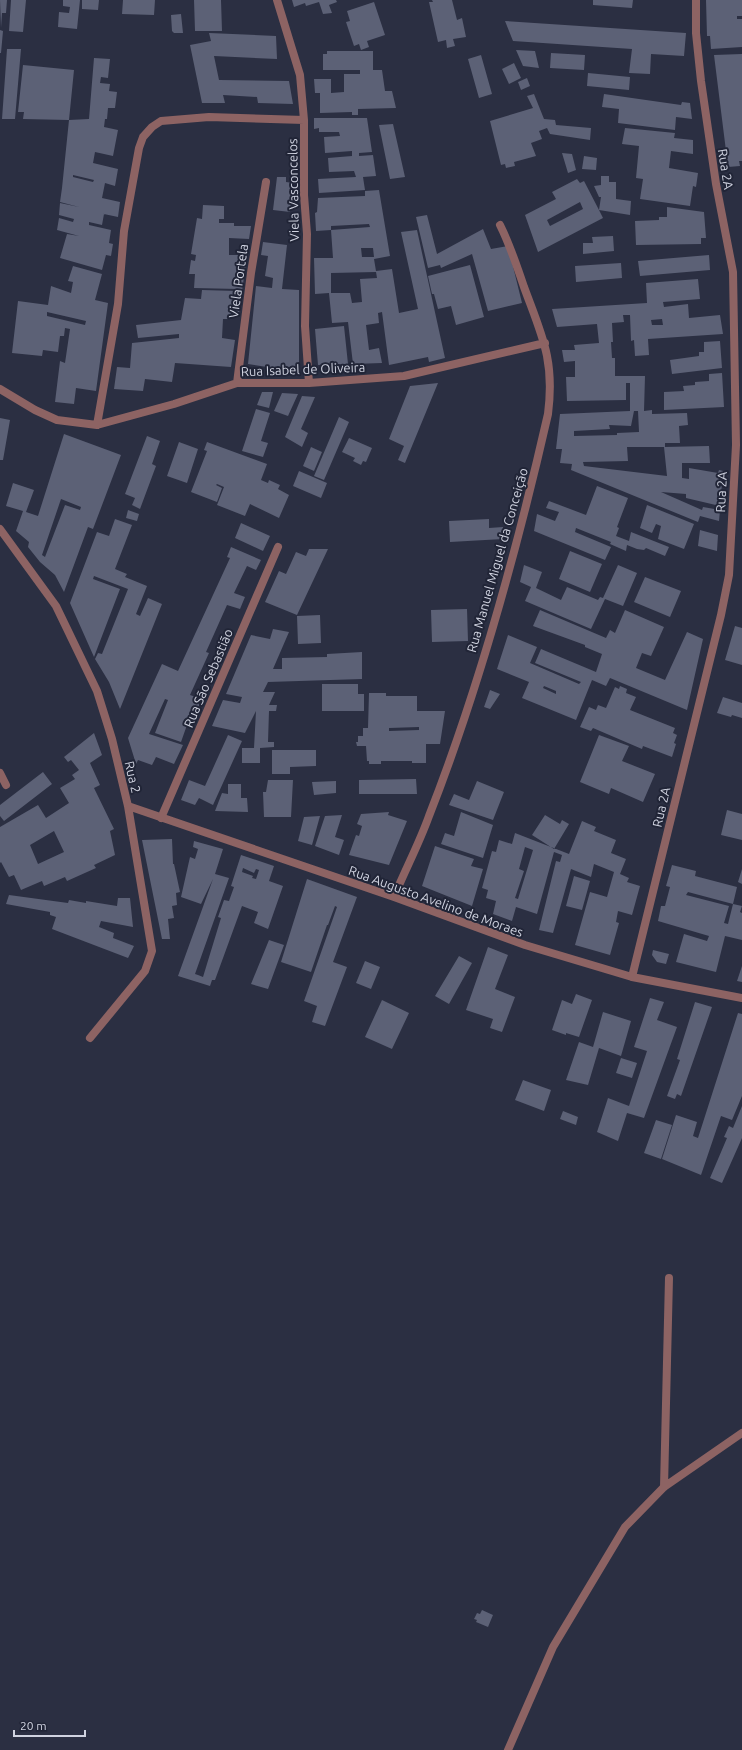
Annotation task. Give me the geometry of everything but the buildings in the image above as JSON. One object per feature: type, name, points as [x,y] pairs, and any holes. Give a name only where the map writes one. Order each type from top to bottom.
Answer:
[{"type":"street","name":"Viela Vasconcelos","points":[[277,0],[300,75],[304,120],[307,234],[305,326],[309,383]]},
{"type":"street","name":"Rua 2A","points":[[632,977],[721,615],[729,575],[736,445],[733,272],[716,184],[701,81],[696,33],[696,0]]},
{"type":"street","points":[[97,426],[118,304],[124,231],[139,148],[143,137],[152,127],[161,121],[209,117],[304,120]]},
{"type":"street","name":"Viela Portela","points":[[237,383],[251,273],[266,182]]},
{"type":"street","name":"Rua Manuel Miguel da Conceição","points":[[394,897],[429,817],[453,750],[507,578],[548,414],[551,391],[550,372],[545,343],[513,252],[500,224]]},
{"type":"street","name":"Rua Isabel de Oliveira","points":[[0,389],[35,410],[57,420],[97,426],[237,383],[309,383],[404,376],[545,343]]},
{"type":"street","name":"Rua 2","points":[[0,529],[56,606],[97,691],[112,738],[128,806],[152,951],[145,971],[90,1038]]},
{"type":"street","name":"Rua São Sebastião","points":[[161,818],[278,547]]},
{"type":"street","points":[[0,773],[6,785]]},
{"type":"street","name":"Rua Augusto Avelino de Moraes","points":[[128,806],[394,897],[525,945],[632,977],[742,998]]},
{"type":"street","points":[[664,1487],[669,1278]]},
{"type":"street","points":[[508,1750],[553,1648],[624,1527],[664,1487],[742,1433]]}]
